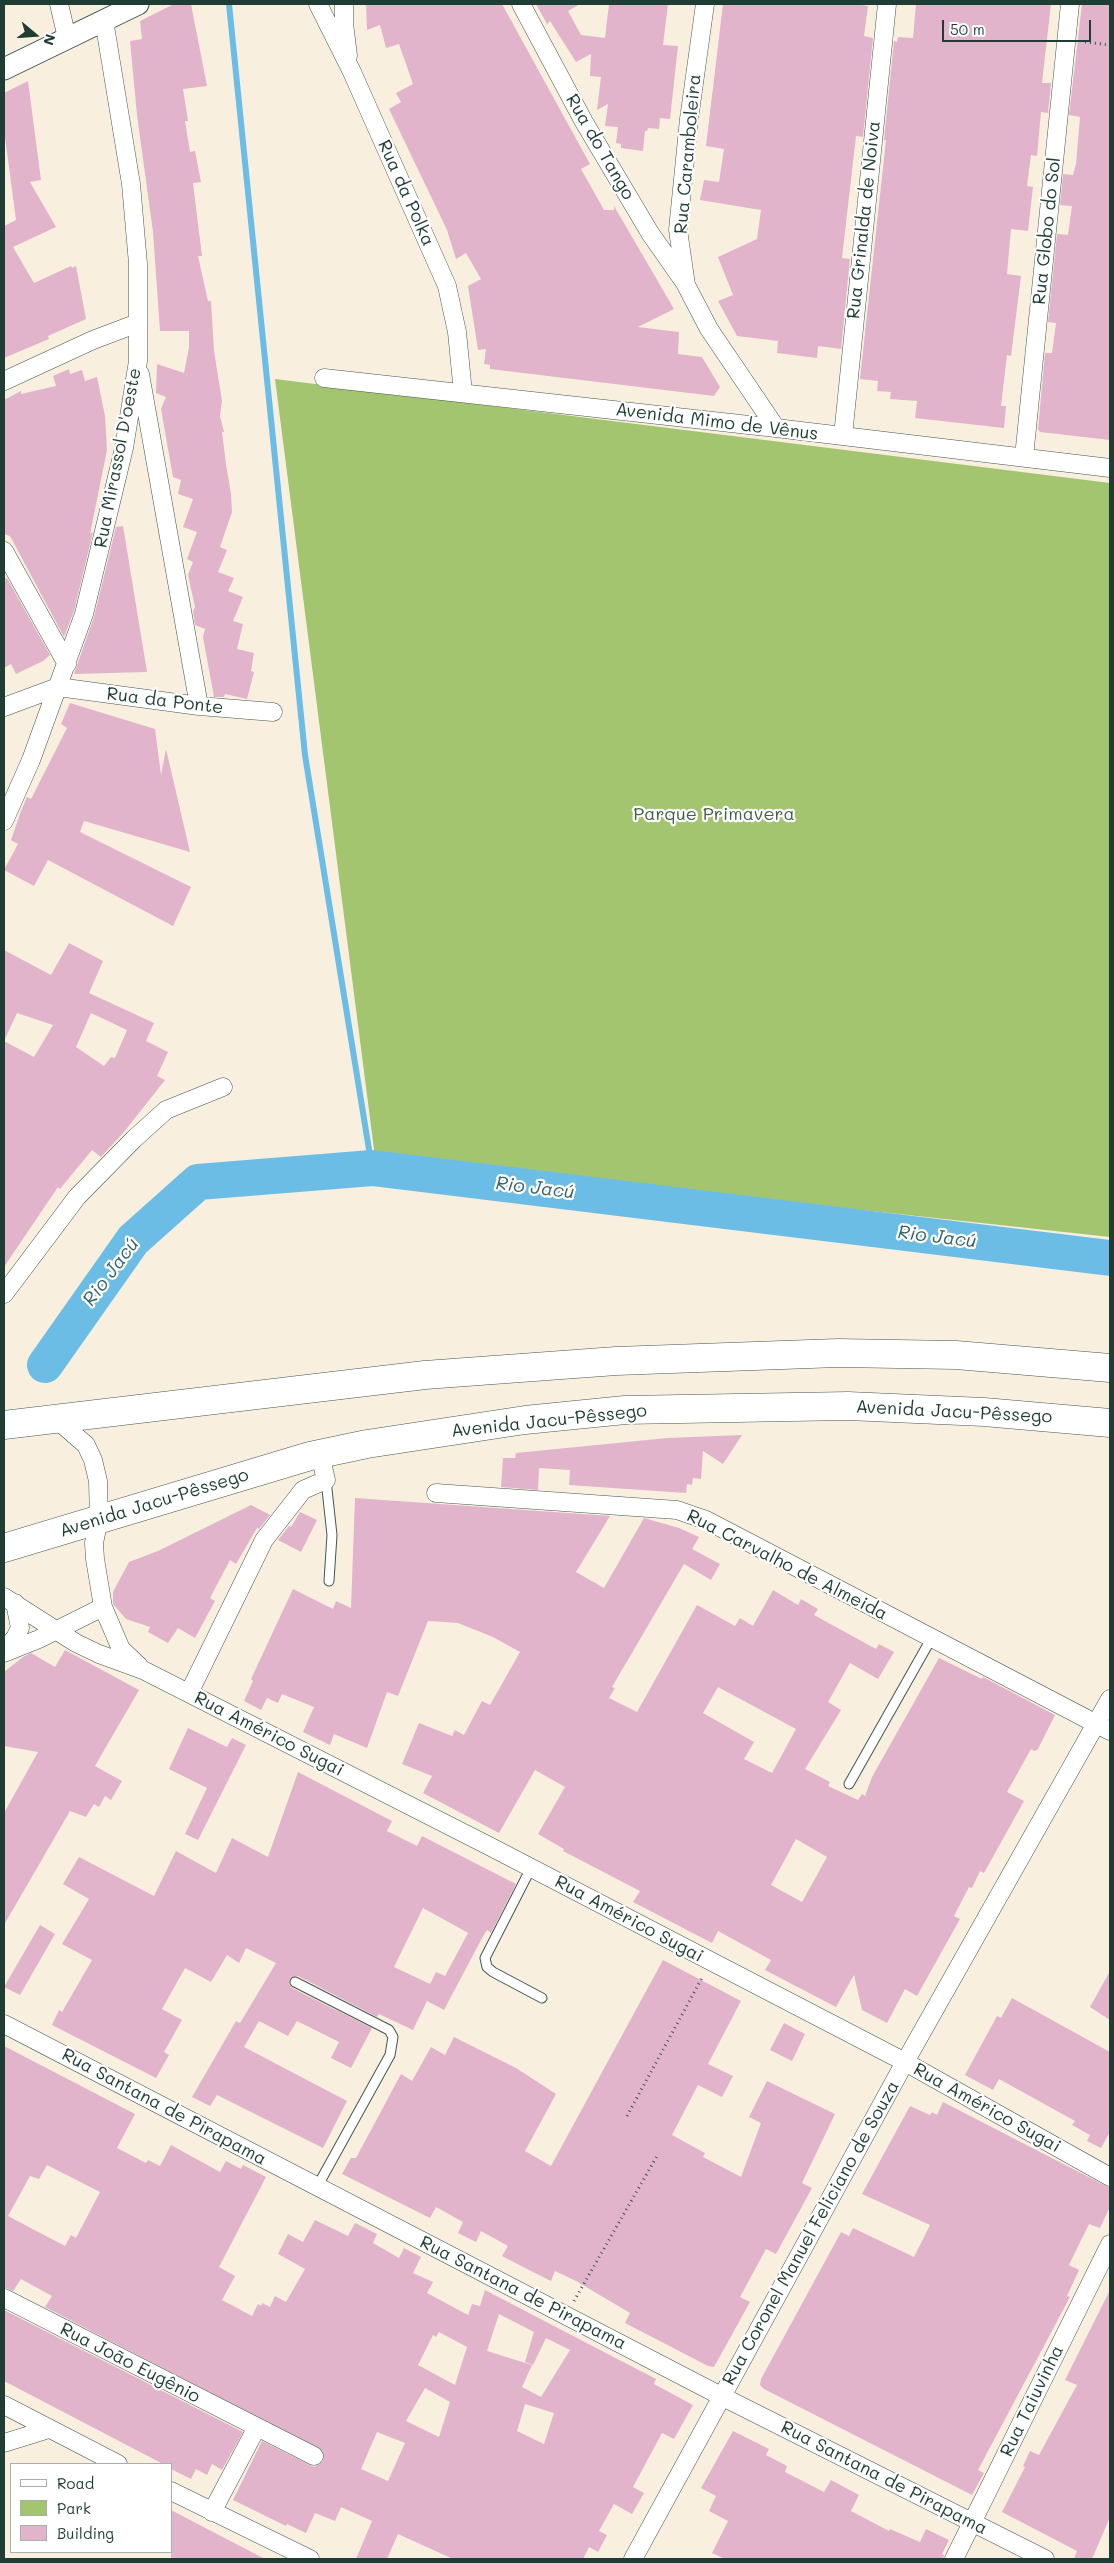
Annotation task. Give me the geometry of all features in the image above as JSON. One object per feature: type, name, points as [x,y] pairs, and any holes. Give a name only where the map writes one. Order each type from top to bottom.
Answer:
[{"type":"highway","points":[[4,1425],[425,1375],[616,1361],[838,1354],[956,1355],[1110,1368]]},
{"type":"highway","name":"Avenida Jacu-Pêssego","points":[[4,1548],[320,1454],[526,1420],[625,1410],[848,1406],[984,1412],[1110,1423]]},
{"type":"street","points":[[59,4],[67,38]]},
{"type":"street","points":[[4,69],[138,4]]},
{"type":"street","name":"Rua da Polka","points":[[318,4],[352,72],[447,286],[457,332],[463,393]]},
{"type":"street","points":[[344,4],[344,23],[352,72]]},
{"type":"street","name":"Rua do Tango","points":[[520,4],[584,122],[650,233],[686,286]]},
{"type":"street","name":"Rua Caramboleira","points":[[705,4],[689,119],[678,230],[686,286],[709,329],[776,428]]},
{"type":"street","name":"Rua Grinalda de Noiva","points":[[843,436],[887,4]]},
{"type":"street","name":"Rua Globo do Sol","points":[[1024,457],[1070,4]]},
{"type":"street","name":"Rua Mirassol D'oeste","points":[[4,821],[31,760],[84,614],[124,448],[138,361],[138,264],[131,184],[104,20]]},
{"type":"street","points":[[4,381],[93,340],[138,323]]},
{"type":"street","points":[[138,361],[199,706]]},
{"type":"street","name":"Avenida Mimo de Vênus","points":[[324,378],[776,428],[1110,468]]},
{"type":"street","points":[[4,551],[67,664]]},
{"type":"street","points":[[4,707],[58,687]]},
{"type":"street","name":"Rua da Ponte","points":[[58,687],[199,706],[273,712]]},
{"type":"street","points":[[4,1294],[77,1197],[134,1139],[166,1110],[223,1087]]},
{"type":"street","name":"Rua Américo Sugai","points":[[55,1418],[86,1445],[93,1460],[98,1481],[99,1519],[94,1543],[95,1559],[103,1606],[121,1649],[143,1670]]},
{"type":"street","points":[[189,1693],[264,1540],[302,1490],[326,1480],[320,1454]]},
{"type":"street","name":"Rua Carvalho de Almeida","points":[[436,1493],[677,1510],[706,1520],[1103,1727]]},
{"type":"street","name":"Rua Américo Sugai","points":[[9,1600],[55,1630],[99,1654],[143,1670],[189,1693],[905,2062],[1110,2177]]},
{"type":"street","name":"Rua Américo Sugai","points":[[4,1652],[20,1628],[9,1600]]},
{"type":"street","name":"Rua Américo Sugai","points":[[4,1652],[55,1630],[103,1606]]},
{"type":"street","name":"Rua Coronel Manuel Feliciano de Souza","points":[[633,2559],[905,2062],[1103,1727],[1110,1699]]},
{"type":"street","name":"Rua Santana de Pirapama","points":[[4,2024],[721,2396],[1045,2559]]},
{"type":"street","name":"Rua Taiuvinha","points":[[954,2559],[1110,2244]]},
{"type":"street","name":"Rua João Eugênio","points":[[4,2298],[314,2456]]},
{"type":"street","points":[[4,2405],[116,2463]]},
{"type":"street","points":[[212,2512],[257,2427]]},
{"type":"street","points":[[4,2443],[49,2429]]},
{"type":"street","points":[[172,2492],[310,2559]]},
{"type":"lane","points":[[326,1480],[332,1535],[328,1581]]},
{"type":"lane","points":[[849,1784],[931,1639]]},
{"type":"lane","points":[[531,1868],[486,1958],[487,1966],[493,1972],[542,1998]]},
{"type":"lane","points":[[295,1982],[389,2030],[393,2037],[390,2055],[317,2187]]},
{"type":"path","points":[[1067,40],[1110,45]]},
{"type":"path","points":[[627,2116],[711,1962]]},
{"type":"path","points":[[567,2315],[657,2156]]},
{"type":"green space","name":"Parque Primavera","points":[[275,379],[1110,483],[1110,1237],[375,1157]]},
{"type":"building","points":[[174,4],[191,4],[207,86],[183,89],[188,121],[185,121],[190,152],[195,151],[201,182],[193,183],[202,256],[198,256],[208,301],[211,301],[214,351],[222,401],[220,416],[224,432],[222,432],[231,494],[232,512],[220,547],[227,550],[218,572],[234,578],[228,591],[243,597],[233,621],[243,624],[237,649],[254,653],[251,671],[254,672],[247,699],[225,694],[224,697],[214,697],[203,637],[205,629],[195,625],[193,611],[195,607],[188,575],[193,562],[187,559],[197,532],[183,527],[193,499],[178,494],[181,480],[173,477],[161,409],[166,397],[156,393],[157,364],[184,373],[189,347],[189,331],[160,331],[153,232],[137,115],[130,41],[142,39],[140,21]]},
{"type":"building","points":[[366,4],[502,4],[590,164],[581,169],[604,210],[614,210],[614,206],[674,309],[638,327],[679,332],[678,354],[702,357],[720,387],[714,396],[490,369],[490,365],[484,364],[486,349],[478,350],[468,286],[481,279],[466,253],[456,259],[447,230],[389,109],[401,102],[396,93],[413,84],[399,44],[386,48],[380,25],[367,30]]},
{"type":"building","points":[[536,4],[580,4],[568,11],[581,35],[605,38],[609,4],[668,4],[663,45],[678,46],[670,119],[660,118],[659,129],[648,128],[645,131],[643,151],[621,148],[621,144],[616,143],[618,127],[605,126],[608,104],[597,110],[601,77],[590,76],[591,54],[576,62],[550,21],[547,24]]},
{"type":"building","points":[[723,4],[856,4],[868,6],[864,36],[873,38],[863,137],[856,136],[842,258],[850,259],[841,349],[818,346],[817,358],[777,353],[778,341],[737,336],[718,301],[733,295],[718,257],[757,239],[761,210],[700,200],[704,180],[719,182],[724,149],[706,146]]},
{"type":"building","points":[[916,4],[1051,4],[1042,83],[1051,83],[1048,113],[1041,112],[1037,156],[1031,155],[1027,186],[1033,187],[1028,231],[1011,229],[1007,274],[1021,276],[1011,356],[1007,355],[1001,406],[1006,406],[1004,428],[915,418],[917,401],[890,399],[891,392],[877,391],[878,381],[860,379],[886,140],[884,140],[894,41],[897,42],[898,37],[913,38]]},
{"type":"building","points":[[1082,4],[1110,4],[1110,440],[1040,432],[1038,429],[1045,353],[1052,353],[1056,323],[1048,322],[1057,234],[1068,235],[1072,206],[1060,205],[1063,174],[1073,175],[1076,164],[1080,117],[1069,115]]},
{"type":"building","points":[[28,81],[41,180],[30,182],[56,227],[13,247],[34,283],[71,266],[72,268],[76,266],[86,319],[48,336],[49,339],[4,358],[4,226],[16,220],[4,137],[4,93]]},
{"type":"building","points":[[69,369],[70,374],[82,370],[85,381],[97,377],[105,416],[107,450],[90,534],[93,532],[74,611],[64,637],[10,536],[4,534],[4,400],[21,391],[21,394],[56,386],[53,376]]},
{"type":"building","points":[[123,526],[147,672],[74,674],[94,617],[116,527]]},
{"type":"building","points":[[7,578],[50,655],[43,661],[16,674],[11,664],[4,668],[4,580]]},
{"type":"building","points":[[70,703],[155,729],[161,775],[166,749],[190,852],[84,821],[80,832],[191,887],[173,926],[48,860],[34,886],[4,870],[18,844],[11,840],[27,797],[31,799],[67,728],[61,724]]},
{"type":"building","points":[[69,943],[103,961],[89,993],[154,1023],[146,1041],[168,1052],[157,1076],[165,1080],[124,1132],[101,1157],[92,1150],[60,1189],[58,1187],[4,1267],[4,1041],[4,950],[51,975]],"holes":[[[17,1013],[53,1025],[34,1057],[4,1041]],[[91,1013],[127,1030],[115,1058],[111,1057],[104,1066],[76,1047]]]},
{"type":"building","points":[[742,1435],[723,1464],[703,1451],[701,1479],[693,1478],[692,1485],[687,1484],[686,1493],[569,1485],[570,1470],[539,1468],[538,1490],[501,1487],[503,1458],[515,1458],[516,1453],[667,1438]]},
{"type":"building","points":[[355,1498],[610,1516],[576,1572],[604,1588],[644,1518],[679,1528],[699,1537],[692,1549],[720,1564],[711,1580],[684,1564],[612,1687],[615,1688],[609,1698],[637,1712],[697,1605],[735,1626],[740,1618],[753,1626],[773,1590],[798,1605],[801,1599],[818,1609],[814,1615],[876,1649],[879,1644],[894,1652],[878,1679],[850,1663],[828,1702],[841,1710],[805,1769],[830,1782],[828,1786],[858,1800],[862,1794],[865,1796],[872,1777],[939,1658],[982,1679],[983,1677],[1055,1715],[1038,1749],[1035,1751],[1031,1749],[1007,1792],[1024,1801],[984,1873],[980,1871],[972,1888],[969,1887],[954,1916],[960,1919],[917,1996],[905,1989],[887,2023],[862,2010],[854,1975],[836,2007],[765,1970],[771,1960],[718,1931],[712,1943],[633,1902],[640,1891],[563,1851],[564,1849],[538,1834],[565,1787],[535,1770],[499,1833],[423,1793],[432,1776],[402,1764],[419,1723],[452,1736],[455,1730],[464,1735],[482,1701],[490,1705],[520,1652],[493,1637],[458,1623],[428,1621],[398,1696],[387,1692],[367,1748],[334,1734],[330,1745],[303,1732],[314,1707],[282,1694],[278,1703],[267,1698],[261,1710],[244,1701],[253,1681],[251,1679],[293,1589],[333,1609],[336,1601],[351,1608]],"holes":[[[718,1687],[796,1729],[772,1773],[744,1759],[754,1742],[703,1713]],[[796,1839],[827,1857],[802,1902],[771,1885]]]},
{"type":"building","points":[[251,1505],[270,1515],[259,1529],[257,1528],[236,1564],[230,1560],[210,1598],[215,1601],[195,1638],[178,1628],[168,1643],[148,1632],[150,1627],[126,1619],[113,1604],[113,1592],[129,1562],[158,1551]]},
{"type":"building","points":[[300,1512],[317,1520],[301,1552],[278,1540],[289,1526],[291,1527]]},
{"type":"building","points":[[65,1650],[139,1690],[95,1766],[122,1781],[111,1800],[105,1796],[99,1807],[94,1804],[86,1817],[70,1811],[4,1925],[4,1813],[38,1752],[4,1746],[4,1672],[31,1653],[55,1667]]},
{"type":"building","points":[[188,1728],[227,1747],[232,1738],[246,1745],[198,1840],[185,1834],[207,1788],[169,1769]]},
{"type":"building","points":[[298,1772],[392,1821],[387,1831],[417,1846],[422,1836],[516,1884],[491,1933],[487,1930],[481,1940],[444,2010],[427,2001],[413,2030],[379,2014],[377,2017],[298,1976],[290,1979],[289,1983],[292,1988],[372,2028],[351,2068],[331,2058],[339,2042],[297,2021],[288,2036],[259,2021],[244,2047],[347,2101],[323,2148],[217,2095],[210,2106],[192,2097],[236,2021],[240,2023],[276,1963],[246,1948],[239,1963],[227,1955],[211,1982],[185,1968],[162,2009],[182,2020],[164,2052],[169,2055],[156,2078],[52,2025],[59,2010],[62,2012],[92,1960],[62,1944],[89,1899],[63,1884],[79,1857],[154,1896],[176,1851],[216,1873],[232,1838],[268,1857]],"holes":[[[423,1908],[481,1940],[468,1933],[445,1976],[436,1972],[430,1984],[394,1967]]]},
{"type":"building","points":[[40,1925],[55,1934],[20,1995],[4,1987]]},
{"type":"building","points":[[663,1960],[741,2001],[708,2064],[733,2076],[722,2097],[698,2085],[672,2135],[705,2153],[703,2157],[741,2177],[761,2123],[749,2117],[767,2081],[835,2114],[802,2183],[812,2188],[776,2254],[766,2249],[740,2297],[750,2302],[714,2367],[708,2366],[625,2323],[630,2313],[576,2281],[555,2271],[551,2281],[502,2256],[508,2246],[481,2231],[476,2242],[458,2233],[463,2222],[436,2207],[430,2218],[342,2174],[351,2158],[356,2158],[401,2074],[412,2081],[431,2047],[445,2055],[454,2037],[516,2068],[556,2094],[525,2151],[551,2166]]},
{"type":"building","points":[[1110,1971],[1110,2020],[1090,2007]]},
{"type":"building","points":[[1012,1998],[1110,2052],[1110,2132],[1101,2148],[1087,2141],[1090,2135],[1072,2125],[1075,2121],[999,2079],[993,2090],[965,2075],[997,2016],[1001,2018]]},
{"type":"building","points":[[784,2023],[805,2034],[792,2061],[770,2050]]},
{"type":"building","points":[[4,2046],[135,2114],[117,2148],[146,2163],[148,2160],[160,2166],[171,2145],[220,2172],[226,2161],[241,2169],[243,2165],[266,2177],[219,2267],[235,2276],[222,2300],[252,2316],[258,2304],[261,2306],[262,2303],[270,2307],[275,2296],[286,2302],[305,2269],[278,2254],[288,2234],[303,2242],[315,2220],[348,2236],[355,2223],[377,2234],[373,2243],[399,2258],[404,2248],[421,2257],[413,2273],[433,2282],[427,2293],[468,2315],[472,2304],[480,2306],[485,2290],[656,2379],[654,2384],[693,2405],[674,2439],[662,2433],[633,2487],[644,2493],[632,2514],[614,2504],[599,2531],[607,2535],[598,2552],[589,2547],[583,2559],[453,2559],[398,2534],[387,2559],[356,2559],[372,2521],[341,2507],[335,2521],[315,2513],[306,2533],[287,2524],[286,2526],[233,2500],[262,2441],[314,2467],[323,2461],[323,2451],[45,2307],[52,2296],[21,2279],[13,2291],[4,2287]],"holes":[[[47,2165],[100,2192],[76,2238],[71,2235],[65,2246],[8,2216],[30,2176],[39,2179]],[[499,2314],[534,2332],[525,2362],[533,2365],[546,2338],[570,2350],[541,2397],[522,2387],[532,2365],[487,2351]],[[439,2332],[467,2347],[455,2385],[418,2365],[433,2335],[436,2337]],[[425,2388],[450,2402],[439,2437],[406,2421]],[[525,2404],[554,2413],[544,2444],[517,2431]],[[377,2432],[405,2443],[388,2481],[361,2469]]]},
{"type":"building","points":[[943,2102],[1110,2188],[1110,2207],[1100,2228],[1089,2224],[1069,2265],[1079,2270],[1067,2296],[1070,2297],[978,2470],[984,2473],[972,2495],[764,2389],[760,2385],[761,2379],[841,2232],[849,2236],[853,2228],[914,2257],[930,2225],[862,2194],[910,2106],[930,2115],[932,2112],[937,2115]]},
{"type":"building","points":[[1110,2290],[1110,2517],[1092,2559],[1074,2559],[1077,2551],[1002,2512],[1025,2467],[1023,2466],[1030,2451],[1039,2455],[1077,2385],[1065,2380]]},
{"type":"building","points":[[4,2310],[243,2432],[222,2470],[212,2464],[207,2475],[196,2469],[191,2479],[172,2470],[172,2463],[161,2463],[4,2381]]},
{"type":"building","points":[[733,2431],[769,2449],[766,2455],[787,2466],[785,2472],[824,2492],[831,2480],[859,2495],[851,2511],[889,2531],[890,2529],[920,2542],[926,2529],[949,2540],[942,2554],[944,2555],[943,2559],[725,2559],[712,2553],[728,2521],[709,2511],[716,2496],[701,2488]]},
{"type":"building","points":[[172,2511],[265,2559],[171,2559]]},
{"type":"waterway","points":[[229,4],[305,755],[372,1168]]},
{"type":"waterway","name":"Rio Jacú","points":[[45,1365],[133,1240],[198,1182],[372,1168],[1110,1258]]}]
